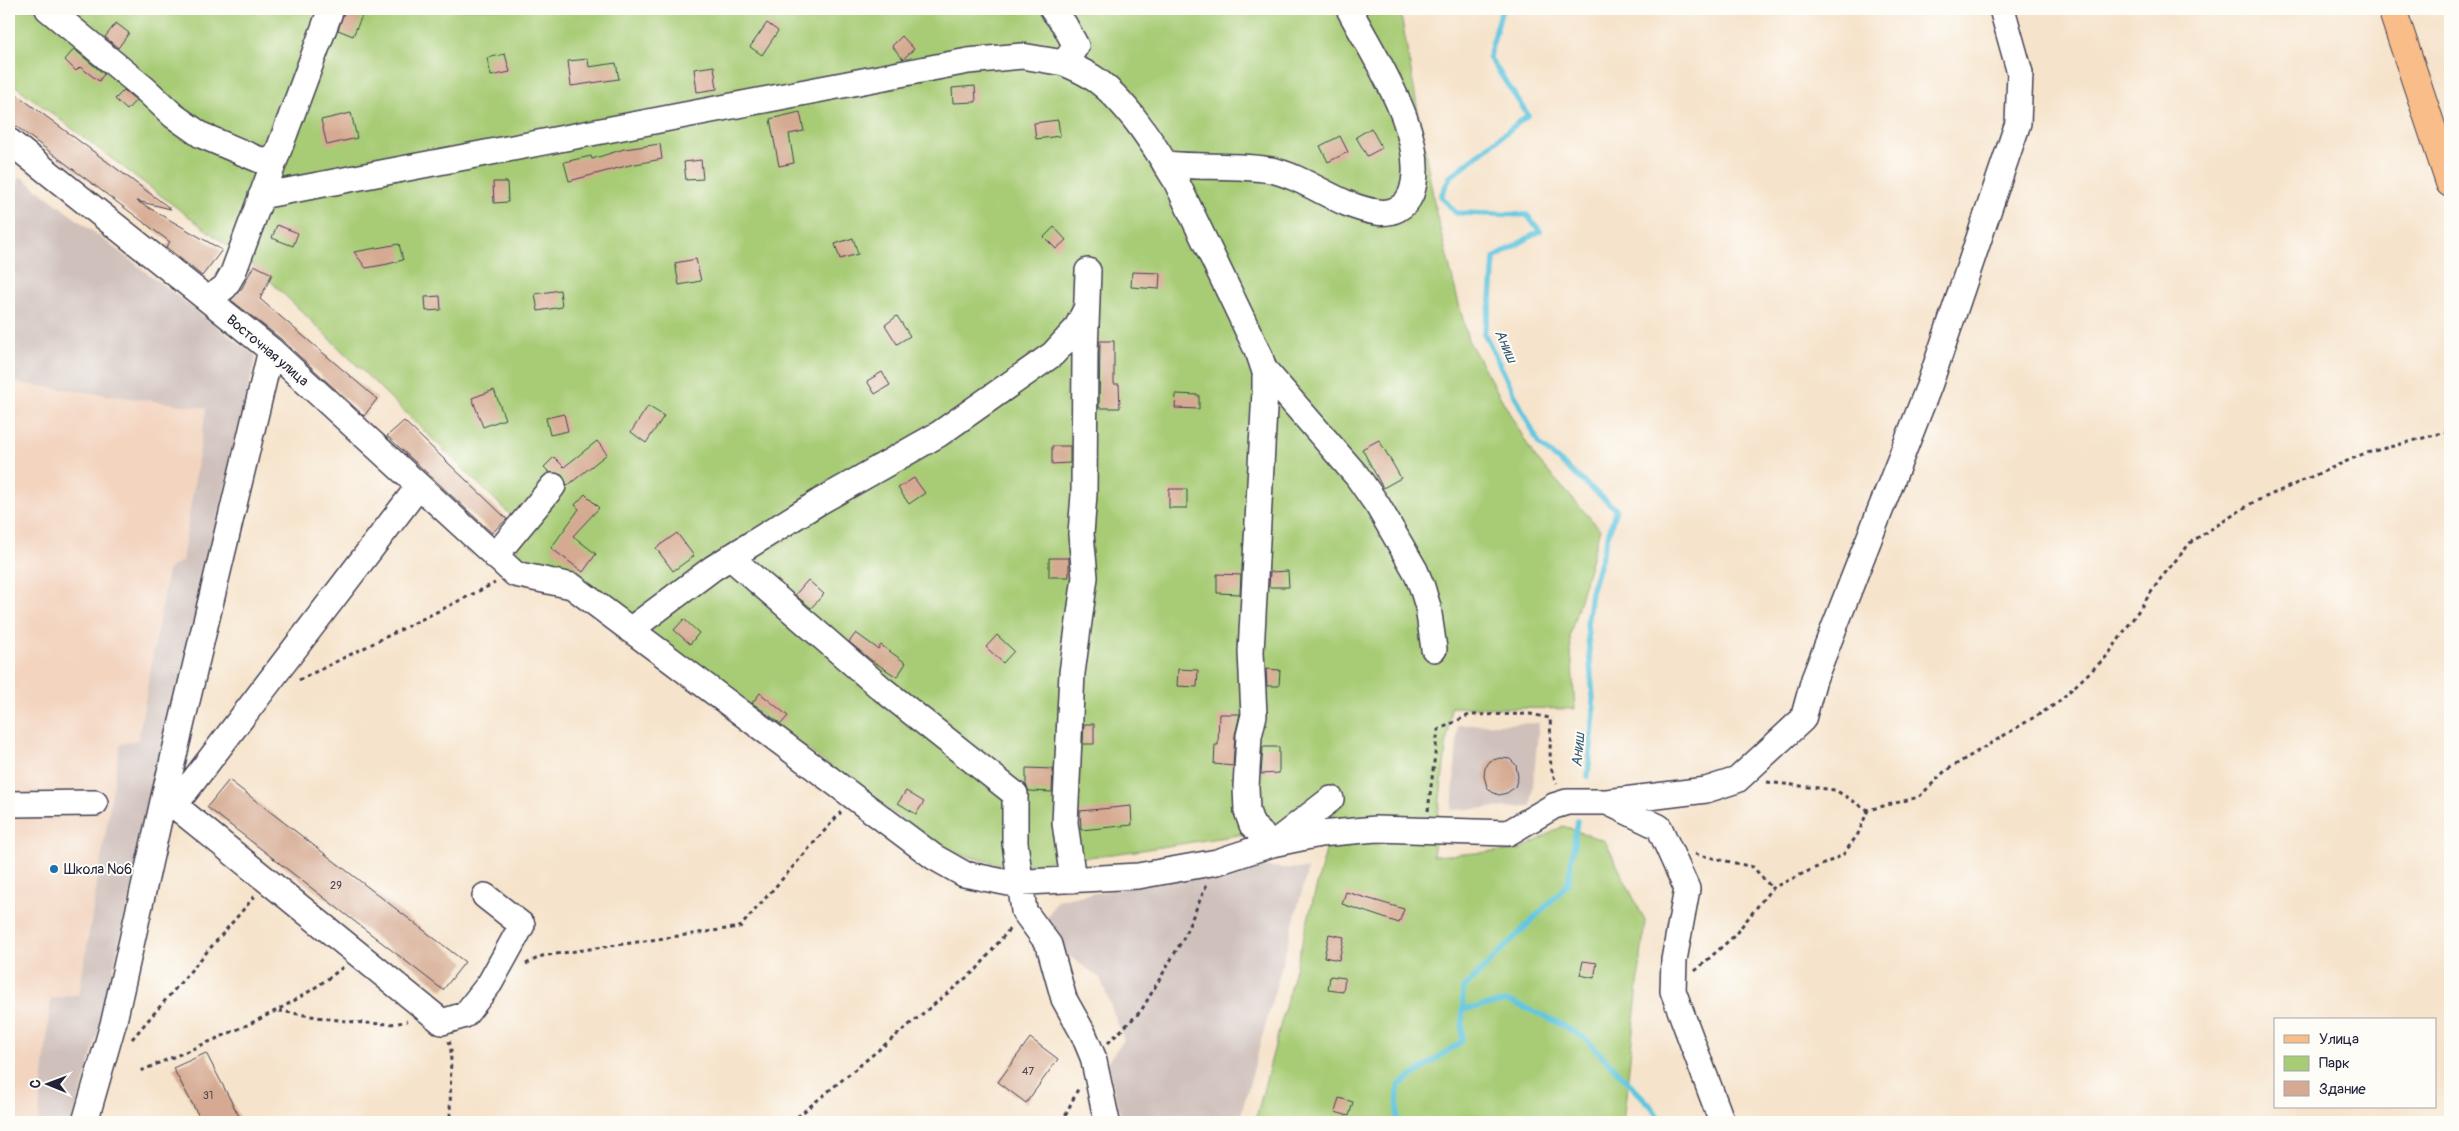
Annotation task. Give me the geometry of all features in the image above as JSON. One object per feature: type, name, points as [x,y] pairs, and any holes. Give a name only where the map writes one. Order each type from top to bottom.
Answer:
[{"type":"main road","points":[[2392,9],[2450,183]]},
{"type":"street","points":[[48,9],[146,89],[174,116],[201,135],[260,160],[275,159]]},
{"type":"street","points":[[208,299],[225,288],[233,273],[331,9]]},
{"type":"street","points":[[1052,9],[1064,24],[1076,46],[1064,63]]},
{"type":"street","points":[[1166,164],[1274,171],[1340,201],[1378,212],[1398,210],[1408,202],[1414,186],[1416,164],[1404,114],[1349,9]]},
{"type":"street","points":[[515,574],[572,586],[934,856],[964,874],[1015,883],[1138,876],[1217,862],[1272,844],[1329,833],[1376,829],[1508,833],[1554,806],[1567,802],[1607,802],[1706,790],[1737,780],[1803,719],[1814,679],[1932,377],[2018,123],[2020,72],[2002,9]]},
{"type":"street","points":[[261,196],[968,61],[1022,56],[1064,63],[1092,77],[1116,100],[1166,164],[1176,181],[1259,354],[1264,369],[1266,391],[1251,652],[1254,715],[1248,745],[1246,787],[1247,811],[1252,824],[1272,844]]},
{"type":"street","name":"Восточная улица","points":[[9,142],[271,350],[515,574]]},
{"type":"street","points":[[1073,880],[1065,823],[1072,673],[1085,577],[1081,534],[1084,494],[1088,271]]},
{"type":"street","points":[[630,630],[655,609],[730,557],[818,502],[939,434],[1053,354],[1076,329],[1087,307]]},
{"type":"street","points":[[85,1122],[114,1021],[169,801],[271,350]]},
{"type":"street","points":[[1264,369],[1358,476],[1378,506],[1422,588],[1428,607],[1434,649]]},
{"type":"street","points":[[169,801],[419,486]]},
{"type":"street","points":[[495,556],[553,486]]},
{"type":"street","points":[[730,557],[881,688],[1015,794],[1015,883],[1024,911],[1049,946],[1064,1000],[1093,1057],[1107,1122]]},
{"type":"street","points":[[1272,844],[1331,799]]},
{"type":"street","points":[[169,801],[436,1017],[465,1015],[490,983],[522,925],[485,896]]},
{"type":"street","points":[[1607,802],[1659,827],[1687,889],[1674,960],[1673,991],[1722,1122]]},
{"type":"street","points":[[9,804],[95,803]]},
{"type":"path","points":[[1737,780],[1835,790],[1868,810],[1919,797],[1945,771],[2056,704],[2108,655],[2161,578],[2191,542],[2244,508],[2363,454],[2450,431]]},
{"type":"path","points":[[297,681],[515,574]]},
{"type":"path","points":[[1426,830],[1438,730],[1469,714],[1530,714],[1550,718],[1552,743],[1550,772],[1567,802]]},
{"type":"path","points":[[524,965],[542,956],[740,928],[854,797]]},
{"type":"path","points":[[1673,991],[1734,936],[1772,888],[1844,855],[1858,834],[1868,810]]},
{"type":"path","points":[[1668,847],[1752,868],[1772,888]]},
{"type":"path","points":[[1062,1122],[1093,1057],[1141,1011],[1183,939],[1217,862]]},
{"type":"path","points":[[127,1045],[268,880]]},
{"type":"path","points":[[791,1122],[977,969],[1024,911]]},
{"type":"path","points":[[141,1071],[278,1011],[319,987],[358,954]]},
{"type":"path","points":[[278,1011],[357,1022],[399,1024],[436,1017],[451,1047],[450,1122]]},
{"type":"path","points":[[160,1122],[165,1119]]},
{"type":"shaded area","points":[[20,176],[256,356],[103,1014],[73,1122],[38,1122],[51,999],[79,994],[120,744],[138,740],[168,569],[182,561],[206,408],[9,382],[9,211]]},
{"type":"shaded area","name":"Школа №6","points":[[9,382],[206,407],[182,561],[167,570],[138,740],[120,744],[79,994],[38,1122],[9,1122]]},
{"type":"shaded area","points":[[1539,723],[1531,806],[1452,810],[1458,725]]},
{"type":"shaded area","points":[[1250,866],[1308,869],[1239,1122],[1122,1122],[1107,1062],[1124,1040],[1100,978],[1050,942],[1045,921],[1057,900]]},
{"type":"green space","points":[[9,9],[1400,9],[1436,213],[1468,340],[1534,456],[1600,529],[1570,635],[1575,709],[1451,707],[1433,856],[1520,850],[1563,826],[1605,841],[1645,921],[1623,1122],[1255,1122],[1334,820],[1135,851],[1010,867],[943,850],[584,583],[511,556],[529,533],[258,269],[9,81]]},
{"type":"building","points":[[345,9],[365,9],[353,36],[338,30]]},
{"type":"building","points":[[116,23],[129,33],[118,48],[105,37]]},
{"type":"building","points":[[767,23],[778,31],[762,55],[750,47]]},
{"type":"building","points":[[902,36],[914,49],[903,59],[892,46]]},
{"type":"building","points":[[74,49],[104,74],[99,81],[80,67],[76,71],[65,60]]},
{"type":"building","points":[[505,54],[510,72],[491,76],[487,58]]},
{"type":"building","points":[[588,59],[589,67],[616,63],[619,79],[571,86],[568,61]]},
{"type":"building","points":[[714,66],[717,89],[697,92],[694,69]]},
{"type":"building","points":[[975,86],[976,102],[953,103],[952,88]]},
{"type":"building","points":[[9,89],[171,209],[137,201],[222,250],[202,276],[166,247],[170,242],[9,121]]},
{"type":"building","points":[[124,90],[136,100],[127,110],[115,99]]},
{"type":"building","points":[[800,112],[804,131],[789,134],[794,163],[779,166],[770,119]]},
{"type":"building","points":[[351,113],[357,138],[327,145],[321,120]]},
{"type":"building","points":[[1058,120],[1060,136],[1036,139],[1034,123]]},
{"type":"building","points":[[1371,128],[1382,148],[1367,156],[1356,137]]},
{"type":"building","points":[[1340,136],[1348,152],[1328,162],[1320,146]]},
{"type":"building","points":[[660,144],[662,159],[630,165],[569,181],[564,162],[591,156],[592,159],[624,149]]},
{"type":"building","points":[[701,160],[703,179],[686,180],[684,162]]},
{"type":"building","points":[[493,182],[507,182],[508,202],[494,203]]},
{"type":"building","points":[[277,225],[298,233],[293,246],[272,238]]},
{"type":"building","points":[[1054,227],[1066,240],[1056,249],[1044,237]]},
{"type":"building","points":[[853,238],[858,254],[840,259],[835,244]]},
{"type":"building","points":[[399,244],[403,260],[366,268],[354,252]]},
{"type":"building","points":[[696,259],[701,281],[679,285],[675,263]]},
{"type":"building","points":[[254,265],[272,274],[260,299],[377,399],[364,416],[281,339],[231,300],[242,288]]},
{"type":"building","points":[[1132,272],[1160,273],[1159,289],[1131,287]]},
{"type":"building","points":[[560,290],[562,307],[538,311],[535,294]]},
{"type":"building","points":[[440,296],[441,310],[426,311],[425,297]]},
{"type":"building","points":[[897,316],[910,336],[897,344],[885,325]]},
{"type":"building","points":[[1100,341],[1114,341],[1114,384],[1119,384],[1120,408],[1099,408]]},
{"type":"building","points":[[882,372],[890,385],[875,394],[867,381]]},
{"type":"building","points":[[494,390],[505,419],[483,427],[472,398]]},
{"type":"building","points":[[1176,394],[1199,395],[1199,409],[1175,408]]},
{"type":"building","points":[[648,406],[664,416],[646,443],[631,432]]},
{"type":"building","points":[[564,414],[568,431],[550,435],[546,418]]},
{"type":"building","points":[[404,421],[507,519],[492,533],[387,436]]},
{"type":"building","points":[[1379,440],[1401,478],[1383,488],[1362,449]]},
{"type":"building","points":[[597,441],[607,454],[567,486],[562,475],[549,472],[544,467],[554,457],[564,467]]},
{"type":"building","points":[[1052,446],[1070,446],[1070,463],[1052,464]]},
{"type":"building","points":[[914,478],[925,493],[909,504],[898,488]]},
{"type":"building","points":[[1169,489],[1187,489],[1187,508],[1169,508]]},
{"type":"building","points":[[585,494],[599,508],[573,536],[596,554],[583,572],[551,548],[579,509],[575,505]]},
{"type":"building","points":[[677,533],[694,556],[673,571],[656,548]]},
{"type":"building","points":[[1049,558],[1069,558],[1069,577],[1049,577]]},
{"type":"building","points":[[1288,571],[1289,587],[1269,587],[1270,572]]},
{"type":"building","points":[[1217,574],[1241,575],[1240,594],[1217,593]]},
{"type":"building","points":[[808,580],[824,594],[811,608],[795,595]]},
{"type":"building","points":[[684,619],[699,633],[690,644],[674,630]]},
{"type":"building","points":[[856,633],[878,649],[881,645],[906,663],[897,677],[871,660],[849,642]]},
{"type":"building","points":[[997,635],[1014,651],[1003,663],[986,647]]},
{"type":"building","points":[[1178,669],[1198,670],[1197,687],[1177,686]]},
{"type":"building","points":[[1266,669],[1280,670],[1279,686],[1267,686]]},
{"type":"building","points":[[760,693],[788,716],[781,724],[752,703]]},
{"type":"building","points":[[1219,714],[1240,714],[1235,735],[1233,766],[1214,764],[1215,745],[1218,745]]},
{"type":"building","points":[[1084,724],[1094,724],[1094,744],[1083,744]]},
{"type":"building","points":[[1263,747],[1279,747],[1279,773],[1261,774]]},
{"type":"building","points":[[1500,758],[1510,759],[1516,765],[1518,777],[1515,787],[1507,793],[1499,795],[1487,787],[1484,776],[1485,768],[1490,761]]},
{"type":"building","points":[[1026,768],[1053,769],[1052,792],[1029,791],[1026,785]]},
{"type":"building","points":[[229,780],[465,962],[443,990],[207,807]]},
{"type":"building","points":[[906,791],[924,802],[916,814],[898,803]]},
{"type":"building","points":[[1131,806],[1132,825],[1081,830],[1080,811]]},
{"type":"building","points":[[1346,892],[1404,909],[1399,923],[1342,904]]},
{"type":"building","points":[[1329,934],[1344,937],[1339,960],[1324,957]]},
{"type":"building","points":[[1583,961],[1597,963],[1594,978],[1580,975]]},
{"type":"building","points":[[1330,976],[1345,978],[1343,992],[1328,990]]},
{"type":"building","points":[[1030,1038],[1058,1059],[1026,1103],[998,1082]]},
{"type":"building","points":[[206,1053],[242,1122],[202,1122],[173,1068]]},
{"type":"building","points":[[1339,1098],[1353,1102],[1349,1116],[1335,1112]]},
{"type":"waterway","name":"Аниш","points":[[1502,9],[1489,57],[1528,115],[1450,177],[1441,196],[1456,213],[1527,215],[1540,231],[1494,258],[1491,300],[1484,333],[1539,444],[1616,509],[1591,592],[1587,624],[1594,712],[1588,776]]},
{"type":"waterway","name":"Аниш","points":[[1397,1122],[1398,1086],[1462,1041],[1463,989],[1568,884],[1577,821]]},
{"type":"waterway","points":[[1462,1010],[1509,1001],[1551,1019],[1585,1038],[1652,1107],[1661,1122]]},
{"type":"place","name":"Школа №6","points":[[54,869]]}]
